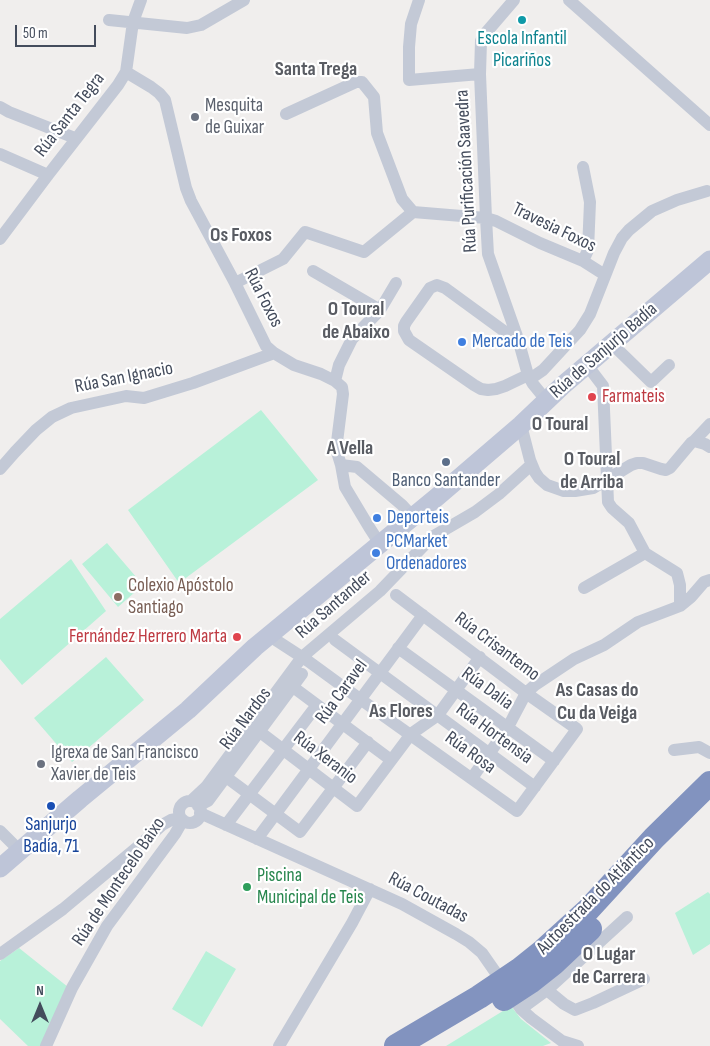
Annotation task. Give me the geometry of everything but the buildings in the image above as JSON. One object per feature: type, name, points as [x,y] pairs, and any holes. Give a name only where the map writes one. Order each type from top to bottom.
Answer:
[{"type":"highway","name":"Autoestrada do Atlántico","points":[[396,1046],[479,997],[519,970],[544,950],[588,910],[654,838],[710,783]]},
{"type":"highway","name":"Autoestrada do Atlántico","points":[[428,1046],[488,1010],[530,982],[554,963],[599,920],[663,851],[710,805]]},
{"type":"main road","name":"Rúa de Sanjurjo Badía","points":[[0,868],[188,710],[268,635],[413,517],[710,260]]},
{"type":"street","name":"Rúa Santa Tegra","points":[[0,239],[126,72],[133,22],[141,0]]},
{"type":"street","points":[[109,20],[187,28],[201,25],[244,0]]},
{"type":"street","points":[[419,0],[411,24],[409,80],[480,74]]},
{"type":"street","name":"Rúa Purificación Saavedra","points":[[514,0],[481,41],[480,74],[488,254],[518,339],[529,377],[546,400]]},
{"type":"street","points":[[569,0],[710,125]]},
{"type":"street","name":"Rúa Foxos","points":[[126,72],[159,93],[165,100],[186,188],[191,201],[266,346],[294,365],[335,381]]},
{"type":"street","points":[[235,283],[283,259],[305,232],[364,252],[413,212],[402,199],[377,133],[374,97],[362,82],[356,82],[286,114]]},
{"type":"street","points":[[0,107],[76,138]]},
{"type":"street","points":[[0,154],[48,175]]},
{"type":"street","points":[[583,167],[590,202],[588,250],[583,261]]},
{"type":"street","points":[[518,339],[508,334],[445,288],[437,285],[430,288],[404,326],[404,331],[409,340],[481,389],[496,389],[529,377],[543,370],[580,330],[590,314],[614,253],[629,230],[652,211],[677,200],[707,191]]},
{"type":"street","name":"Travesia Foxos","points":[[413,212],[486,218],[496,221],[540,243],[583,261],[605,275]]},
{"type":"street","points":[[313,271],[380,310]]},
{"type":"street","points":[[380,544],[345,487],[336,442],[343,394],[342,387],[335,381],[339,365],[352,339],[380,310],[396,283]]},
{"type":"street","points":[[612,344],[651,382],[669,364]]},
{"type":"street","name":"Rúa San Ignacio","points":[[0,470],[36,430],[52,417],[71,408],[126,396],[144,398],[193,383],[274,353]]},
{"type":"street","points":[[587,365],[603,386],[608,502],[629,523],[645,552],[677,574],[680,584],[680,606]]},
{"type":"street","points":[[521,424],[531,465],[547,485],[564,491],[593,488],[637,463],[666,470],[670,468],[710,424]]},
{"type":"street","points":[[694,441],[710,447]]},
{"type":"street","points":[[341,465],[357,467],[402,505],[413,517]]},
{"type":"street","name":"Rúa Santander","points":[[196,807],[206,787],[302,657],[380,591],[432,537],[475,512],[531,465]]},
{"type":"street","points":[[584,588],[645,552]]},
{"type":"street","points":[[472,778],[508,728],[526,693],[535,685],[574,659],[604,645],[638,622],[680,606],[704,582],[710,580]]},
{"type":"street","name":"Rúa Crisantemo","points":[[396,595],[577,729],[554,760]]},
{"type":"street","name":"Rúa Caravel","points":[[257,839],[423,614]]},
{"type":"street","points":[[268,635],[302,657]]},
{"type":"street","name":"Rúa Hortensia","points":[[335,640],[535,787]]},
{"type":"street","name":"Rúa Dalia","points":[[398,648],[554,760]]},
{"type":"street","name":"Rúa Rosa","points":[[302,657],[517,811],[535,787]]},
{"type":"street","name":"Rúa Xeranio","points":[[260,732],[357,806],[411,734],[438,715],[480,657]]},
{"type":"street","name":"Rúa Nardos","points":[[196,807],[208,801],[302,674]]},
{"type":"street","points":[[293,687],[392,760]]},
{"type":"street","points":[[226,826],[318,705]]},
{"type":"street","points":[[226,777],[300,832],[368,742]]},
{"type":"street","points":[[674,750],[699,747],[710,753]]},
{"type":"street","points":[[535,787],[554,760]]},
{"type":"street","points":[[0,954],[63,910],[162,825],[171,820],[182,819],[186,822],[194,822],[199,817],[196,807],[183,804],[179,811],[182,819]]},
{"type":"street","name":"Rúa Coutadas","points":[[196,807],[226,826],[425,915],[469,942],[482,952],[520,1007],[531,1018],[561,1043],[578,1046]]},
{"type":"street","name":"Rúa de Montecelo Baixo","points":[[46,1046],[72,988],[107,926],[175,834],[182,819]]},
{"type":"street","points":[[0,831],[20,850]]},
{"type":"street","points":[[279,1046],[370,889]]},
{"type":"street","points":[[520,1007],[547,990],[627,917]]},
{"type":"street","points":[[547,990],[564,1004],[575,1010],[644,979]]},
{"type":"green space","points":[[261,410],[318,480],[179,583],[128,510]]},
{"type":"green space","points":[[107,543],[143,585],[118,607],[82,564]]},
{"type":"green space","points":[[71,559],[106,611],[22,685],[0,659],[0,619]]},
{"type":"green space","points":[[106,657],[144,700],[72,762],[34,718]]},
{"type":"green space","points":[[708,892],[710,894],[710,944],[693,955],[675,913]]},
{"type":"green space","points":[[19,948],[68,987],[41,1046],[28,1046],[0,1019],[0,961]]},
{"type":"green space","points":[[206,951],[236,969],[202,1027],[172,1009]]},
{"type":"green space","points":[[511,1006],[521,1019],[551,1043],[543,1046],[446,1046]]},
{"type":"place","name":"Escola Infantil Picariños","points":[[522,20]]},
{"type":"place","name":"Mesquita de Guixar","points":[[195,117]]},
{"type":"place","name":"Mercado de Teis","points":[[462,342]]},
{"type":"place","name":"Farmateis","points":[[592,397]]},
{"type":"place","name":"Banco Santander","points":[[446,462]]},
{"type":"place","name":"Deporteis","points":[[377,518]]},
{"type":"place","name":"PCMarket Ordenadores","points":[[376,553]]},
{"type":"place","name":"Colexio Apóstolo Santiago","points":[[118,597]]},
{"type":"place","name":"Fernández Herrero Marta","points":[[237,637]]},
{"type":"place","name":"Igrexa de San Francisco Xavier de Teis","points":[[41,764]]},
{"type":"place","name":"Sanjurjo Badía, 71","points":[[51,806]]},
{"type":"place","name":"Piscina Municipal de Teis","points":[[247,887]]},
{"type":"district","name":"Santa Trega","points":[[316,70]]},
{"type":"district","name":"Os Foxos","points":[[241,236]]},
{"type":"district","name":"O Toural de Abaixo","points":[[356,322]]},
{"type":"district","name":"O Toural","points":[[560,425]]},
{"type":"district","name":"A Vella","points":[[350,449]]},
{"type":"district","name":"O Toural de Arriba","points":[[592,472]]},
{"type":"district","name":"As Casas do Cu da Veiga","points":[[597,702]]},
{"type":"district","name":"As Flores","points":[[401,712]]},
{"type":"district","name":"O Lugar de Carrera","points":[[609,966]]}]
